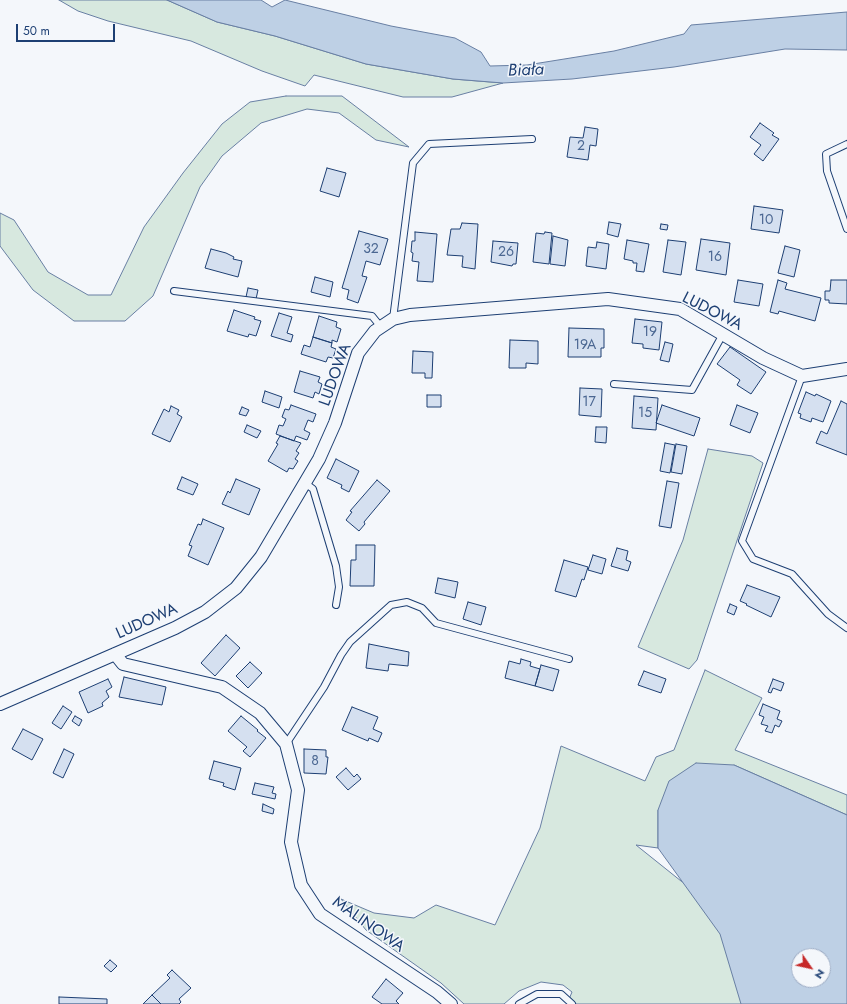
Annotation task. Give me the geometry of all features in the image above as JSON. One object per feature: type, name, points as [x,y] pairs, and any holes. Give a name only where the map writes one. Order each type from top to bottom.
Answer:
[{"type":"street","name":"LUDOWA","points":[[0,704],[186,622],[205,612],[244,580],[261,557],[329,439],[358,353],[370,336],[393,319],[410,315],[608,299],[680,309],[763,358],[802,376]]},
{"type":"street","points":[[802,376],[847,369]]},
{"type":"street","name":"MALINOWA","points":[[115,654],[123,664],[222,688],[260,713],[286,744],[298,790],[291,842],[301,885],[320,914],[437,992],[451,1004]]},
{"type":"lane","points":[[393,319],[413,163],[429,144],[532,139]]},
{"type":"lane","points":[[847,144],[826,154],[827,171],[847,229]]},
{"type":"lane","points":[[174,291],[372,316],[381,327]]},
{"type":"lane","points":[[614,384],[692,390],[723,334]]},
{"type":"lane","points":[[802,376],[742,541],[753,559],[792,574],[828,614],[847,628]]},
{"type":"lane","points":[[305,483],[313,489],[336,566],[339,587],[336,605]]},
{"type":"lane","points":[[286,744],[324,687],[341,655],[350,642],[391,605],[408,602],[422,608],[436,623],[569,659]]},
{"type":"lane","points":[[518,1004],[538,994],[561,994],[572,1004]]},
{"type":"shaded area","points":[[59,0],[167,0],[217,22],[275,36],[366,64],[453,79],[503,83],[452,97],[403,97],[314,75],[305,86],[262,71],[191,41],[108,21],[78,11]]},
{"type":"shaded area","points":[[286,96],[342,96],[409,147],[376,140],[339,113],[307,109],[261,123],[222,156],[200,187],[153,296],[125,321],[74,321],[33,290],[0,246],[0,213],[14,220],[48,272],[88,295],[111,295],[144,227],[183,173],[222,124],[250,102]]},
{"type":"shaded area","points":[[708,449],[752,456],[763,463],[697,660],[689,669],[638,647],[683,540]]},
{"type":"shaded area","points":[[705,670],[762,698],[735,750],[847,795],[847,815],[734,765],[658,810],[658,848],[636,845],[681,881],[791,951],[791,988],[805,988],[816,1004],[567,1004],[572,992],[563,985],[541,982],[519,991],[504,1004],[464,1004],[441,983],[366,930],[341,899],[374,913],[414,918],[436,905],[495,925],[540,828],[561,746],[645,781],[656,757],[674,750]]},
{"type":"water","name":"Biała","points":[[167,0],[261,0],[272,7],[285,0],[391,26],[455,38],[481,52],[490,66],[527,65],[614,51],[684,34],[691,25],[847,12],[847,50],[785,49],[674,67],[572,79],[503,83],[453,79],[366,64],[275,36],[217,22]]},
{"type":"water","points":[[696,763],[734,765],[847,815],[847,1004],[741,1004],[720,934],[658,848],[658,810],[669,781]]},
{"type":"building","points":[[760,123],[774,133],[772,135],[779,139],[763,161],[754,154],[761,145],[750,137]]},
{"type":"building","points":[[585,127],[598,129],[596,146],[590,145],[588,160],[567,157],[570,137],[583,138]]},
{"type":"building","points":[[327,168],[346,173],[339,197],[320,191]]},
{"type":"building","points":[[754,206],[783,210],[779,233],[751,229]]},
{"type":"building","points":[[609,222],[621,224],[618,237],[607,234]]},
{"type":"building","points":[[462,223],[478,224],[475,269],[462,267],[463,256],[447,255],[451,229],[460,229]]},
{"type":"building","points":[[661,224],[668,225],[667,230],[660,229]]},
{"type":"building","points":[[359,231],[388,239],[380,265],[366,261],[362,276],[367,277],[358,303],[347,299],[349,290],[342,288]]},
{"type":"building","points":[[415,232],[437,234],[433,282],[417,281],[419,262],[412,261],[413,253],[411,252],[412,241],[415,241]]},
{"type":"building","points":[[545,232],[552,233],[549,264],[533,262],[536,233],[544,234]]},
{"type":"building","points":[[553,236],[568,240],[565,266],[550,264]]},
{"type":"building","points":[[701,239],[730,243],[726,275],[696,270]]},
{"type":"building","points":[[627,240],[649,244],[644,272],[636,271],[637,263],[624,259]]},
{"type":"building","points":[[668,240],[686,242],[681,275],[663,272]]},
{"type":"building","points":[[493,241],[518,243],[516,264],[513,264],[512,266],[491,262]]},
{"type":"building","points":[[597,242],[609,244],[606,269],[586,266],[588,247],[596,248]]},
{"type":"building","points":[[785,246],[800,250],[794,277],[778,273]]},
{"type":"building","points":[[211,249],[226,253],[234,257],[233,259],[242,261],[238,277],[205,268]]},
{"type":"building","points":[[315,277],[333,282],[330,297],[311,292]]},
{"type":"building","points":[[738,280],[763,284],[759,306],[734,302]]},
{"type":"building","points":[[778,280],[787,283],[785,289],[821,298],[815,321],[779,311],[778,314],[770,312]]},
{"type":"building","points":[[831,280],[847,280],[847,304],[829,303],[829,300],[825,300],[825,291],[830,291]]},
{"type":"building","points":[[248,288],[258,290],[256,299],[246,297]]},
{"type":"building","points":[[234,310],[255,317],[254,319],[261,321],[256,336],[249,334],[248,337],[227,331]]},
{"type":"building","points":[[279,313],[292,317],[287,333],[293,335],[291,342],[271,336]]},
{"type":"building","points":[[319,316],[337,322],[336,327],[341,329],[337,342],[332,340],[332,343],[313,337]]},
{"type":"building","points":[[635,319],[662,322],[659,350],[643,348],[643,344],[632,343]]},
{"type":"building","points":[[569,328],[604,329],[604,348],[601,348],[601,357],[568,357]]},
{"type":"building","points":[[313,337],[332,343],[331,347],[336,349],[333,358],[328,357],[326,362],[301,354],[304,345],[310,347]]},
{"type":"building","points":[[510,340],[538,341],[538,364],[526,363],[526,368],[509,368]]},
{"type":"building","points":[[665,342],[673,344],[669,362],[660,360]]},
{"type":"building","points":[[730,347],[766,372],[751,394],[737,385],[740,380],[717,364]]},
{"type":"building","points":[[413,351],[433,352],[432,378],[425,378],[425,373],[412,373]]},
{"type":"building","points":[[300,371],[320,377],[318,382],[322,384],[319,394],[315,392],[313,398],[294,392]]},
{"type":"building","points":[[580,388],[602,389],[601,417],[579,415]]},
{"type":"building","points":[[265,391],[282,397],[279,408],[262,402]]},
{"type":"building","points":[[806,392],[815,396],[816,394],[831,401],[823,422],[812,418],[811,422],[800,418],[801,414],[798,413]]},
{"type":"building","points":[[427,395],[441,395],[441,407],[427,407]]},
{"type":"building","points":[[634,396],[658,398],[656,430],[632,428]]},
{"type":"building","points":[[841,401],[847,404],[847,455],[816,443],[821,431],[827,434]]},
{"type":"building","points":[[291,405],[316,414],[313,422],[308,420],[304,430],[310,433],[307,440],[296,436],[294,441],[276,434],[279,425],[283,426],[286,419],[282,417],[285,409],[289,410]]},
{"type":"building","points":[[662,405],[700,418],[694,436],[656,423]]},
{"type":"building","points":[[737,405],[758,413],[750,433],[730,425]]},
{"type":"building","points":[[171,406],[179,410],[177,414],[182,417],[170,442],[152,434],[164,409],[169,412]]},
{"type":"building","points":[[242,407],[249,410],[246,416],[239,414]]},
{"type":"building","points":[[247,425],[261,431],[257,438],[244,432]]},
{"type":"building","points":[[596,427],[607,427],[606,443],[595,442]]},
{"type":"building","points":[[280,436],[301,443],[296,451],[299,453],[295,459],[298,461],[293,469],[289,468],[287,472],[268,461],[278,444],[276,443]]},
{"type":"building","points":[[665,443],[675,445],[670,473],[660,471]]},
{"type":"building","points":[[676,444],[687,446],[682,474],[671,472]]},
{"type":"building","points":[[336,459],[359,471],[349,492],[341,488],[342,485],[327,478]]},
{"type":"building","points":[[182,477],[198,484],[193,495],[177,489]]},
{"type":"building","points":[[236,479],[260,489],[249,515],[222,504],[228,491],[230,493]]},
{"type":"building","points":[[377,480],[390,491],[364,522],[365,524],[359,531],[346,520],[352,512],[350,511]]},
{"type":"building","points":[[667,481],[679,483],[671,528],[659,526]]},
{"type":"building","points":[[203,519],[224,528],[208,565],[188,556],[192,546],[189,545],[198,524],[201,525]]},
{"type":"building","points":[[356,545],[375,545],[374,586],[350,586],[351,560],[356,560]]},
{"type":"building","points":[[617,548],[628,551],[626,560],[631,562],[628,571],[611,566]]},
{"type":"building","points":[[593,555],[606,559],[602,574],[588,570]]},
{"type":"building","points":[[564,560],[588,567],[576,597],[555,591]]},
{"type":"building","points":[[438,578],[458,582],[455,598],[435,593]]},
{"type":"building","points":[[747,585],[780,597],[771,617],[740,601]]},
{"type":"building","points":[[468,602],[486,607],[481,625],[463,619]]},
{"type":"building","points":[[730,604],[737,607],[734,615],[727,612]]},
{"type":"building","points":[[226,635],[240,648],[215,676],[201,663]]},
{"type":"building","points":[[369,644],[409,652],[408,666],[389,664],[388,671],[366,668]]},
{"type":"building","points":[[521,659],[531,662],[530,666],[540,669],[535,686],[505,678],[509,661],[520,664]]},
{"type":"building","points":[[250,662],[262,673],[248,688],[236,676]]},
{"type":"building","points":[[541,665],[559,670],[553,691],[535,686]]},
{"type":"building","points":[[644,671],[666,679],[661,693],[638,685]]},
{"type":"building","points":[[124,677],[166,687],[162,705],[119,697]]},
{"type":"building","points":[[108,679],[112,687],[106,691],[109,697],[102,703],[103,706],[88,713],[79,692]]},
{"type":"building","points":[[773,679],[784,683],[781,691],[773,688],[771,693],[768,692]]},
{"type":"building","points":[[763,704],[780,711],[777,719],[782,721],[779,727],[775,725],[772,733],[765,731],[768,726],[761,724],[764,717],[759,715]]},
{"type":"building","points":[[63,706],[72,712],[61,729],[52,723]]},
{"type":"building","points":[[352,707],[378,717],[373,729],[382,733],[378,742],[369,738],[368,741],[342,730]]},
{"type":"building","points":[[75,716],[82,720],[79,726],[72,721]]},
{"type":"building","points":[[241,716],[266,738],[250,757],[243,751],[247,747],[228,731]]},
{"type":"building","points":[[23,729],[43,739],[32,760],[12,749]]},
{"type":"building","points":[[64,749],[74,754],[63,778],[53,773]]},
{"type":"building","points":[[304,749],[326,750],[326,757],[328,757],[326,774],[304,773]]},
{"type":"building","points":[[214,761],[241,768],[235,790],[223,786],[224,783],[209,779]]},
{"type":"building","points":[[346,768],[354,777],[357,774],[361,779],[348,790],[336,777]]},
{"type":"building","points":[[255,783],[274,787],[272,793],[276,794],[275,799],[252,794]]},
{"type":"building","points":[[263,804],[274,809],[273,814],[262,811]]},
{"type":"building","points":[[110,960],[117,966],[111,972],[104,966]]},
{"type":"building","points":[[172,970],[191,988],[179,999],[181,1002],[179,1004],[161,1004],[152,995],[170,978],[167,975]]},
{"type":"building","points":[[386,979],[403,993],[396,1001],[399,1004],[382,1004],[372,997]]},
{"type":"building","points":[[152,995],[161,1004],[143,1004]]},
{"type":"building","points":[[59,997],[107,999],[107,1004],[59,1004]]}]
